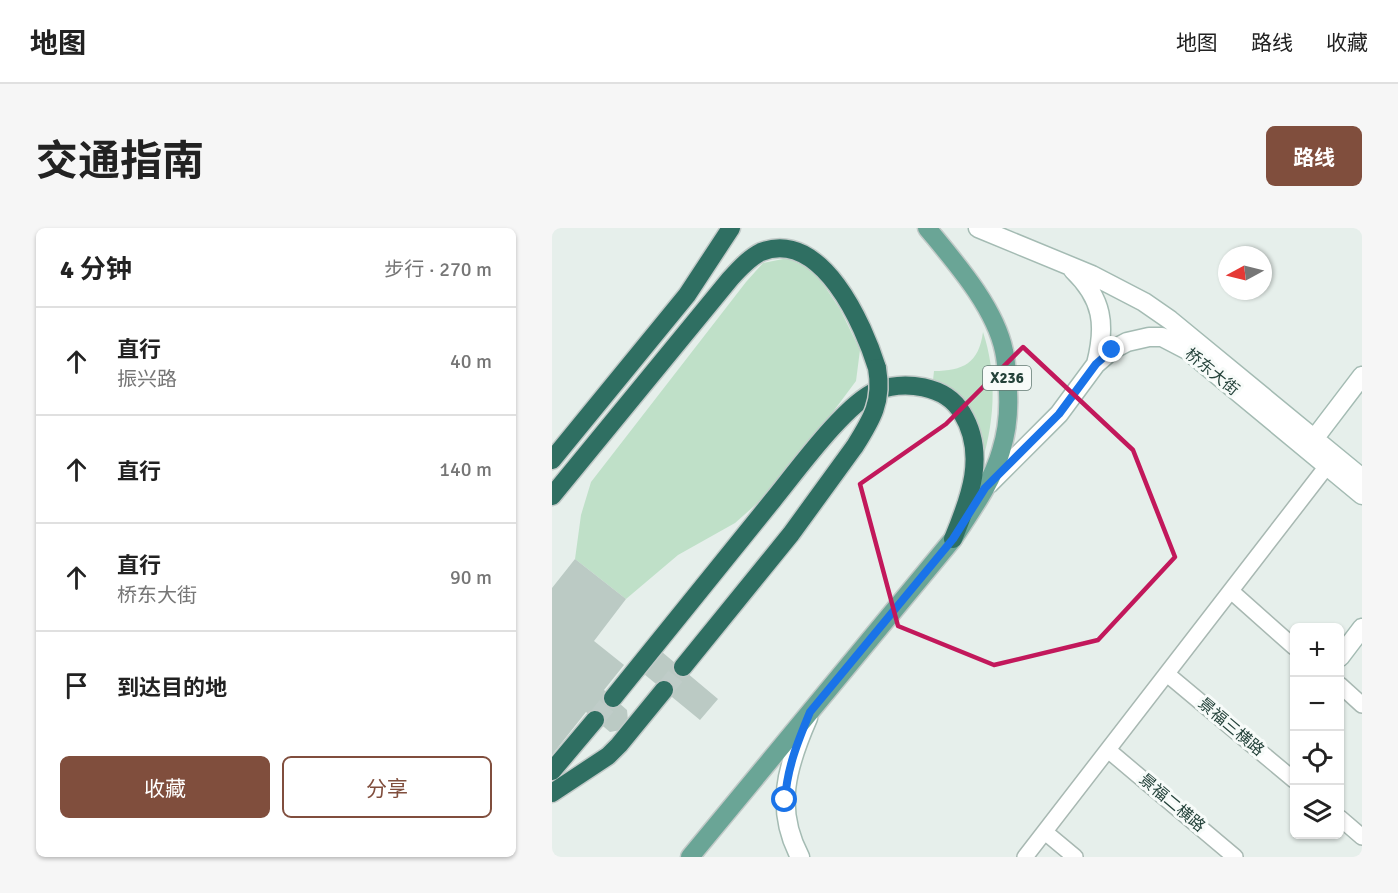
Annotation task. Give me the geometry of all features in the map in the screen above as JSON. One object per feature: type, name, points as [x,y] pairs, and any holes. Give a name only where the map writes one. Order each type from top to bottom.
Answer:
[{"type":"highway","points":[[552,460],[687,295],[731,228]]},
{"type":"highway","points":[[552,496],[746,262],[761,252],[790,246],[815,256],[832,276],[855,314],[870,345],[877,368],[879,393],[877,405],[868,426],[855,446],[791,534],[683,667]]},
{"type":"highway","points":[[613,698],[809,455],[845,414],[876,391],[906,386],[930,389],[952,400],[968,422],[975,451],[975,471],[971,490],[953,539]]},
{"type":"highway","points":[[552,793],[608,756],[664,690]]},
{"type":"highway","points":[[552,771],[595,720]]},
{"type":"main road","name":"X236","points":[[690,857],[953,539],[985,488],[1001,451],[1006,429],[1008,402],[1004,350],[996,327],[983,303],[927,228]]},
{"type":"street","name":"桥东大街","points":[[978,228],[1064,262],[1121,288],[1170,320],[1362,478]]},
{"type":"street","points":[[1064,262],[1088,286],[1101,315],[1101,347],[1096,364]]},
{"type":"street","name":"桥东大街","points":[[985,488],[1059,414],[1096,364],[1112,350],[1138,338],[1162,337],[1187,350],[1362,495]]},
{"type":"street","points":[[1314,439],[1362,376]]},
{"type":"street","points":[[1025,857],[1327,466]]},
{"type":"street","points":[[1230,591],[1290,644]]},
{"type":"street","points":[[1344,652],[1362,628]]},
{"type":"street","name":"景福三横路","points":[[1167,674],[1290,777]]},
{"type":"street","points":[[1344,689],[1362,705]]},
{"type":"street","points":[[800,857],[787,822],[786,778],[810,712]]},
{"type":"street","name":"景福二横路","points":[[1108,750],[1235,857]]},
{"type":"street","points":[[1344,821],[1362,837]]},
{"type":"street","points":[[1045,832],[1075,857]]},
{"type":"highlighted area","points":[[1023,347],[1133,450],[1175,557],[1098,640],[994,665],[898,626],[860,484],[946,424]]},
{"type":"green space","points":[[788,258],[815,272],[840,309],[860,350],[856,381],[780,483],[735,523],[678,555],[626,599],[575,559],[581,515],[591,482],[746,282],[763,263]]},
{"type":"green space","points":[[983,332],[991,364],[993,397],[990,430],[982,462],[976,421],[965,405],[933,380],[934,371],[953,369],[968,363],[978,351]]},
{"type":"building","points":[[575,559],[626,599],[594,641],[624,665],[604,690],[627,710],[628,721],[621,730],[610,732],[586,712],[552,755],[552,588]]},
{"type":"building","points":[[662,652],[718,699],[700,720],[644,674]]},
{"type":"tunnel","points":[[664,690],[683,667]]},
{"type":"tunnel","points":[[595,720],[613,698]]},
{"type":"route","points":[[785,800],[786,778],[810,712],[953,539],[985,488],[1059,414],[1096,364],[1112,350]]}]
